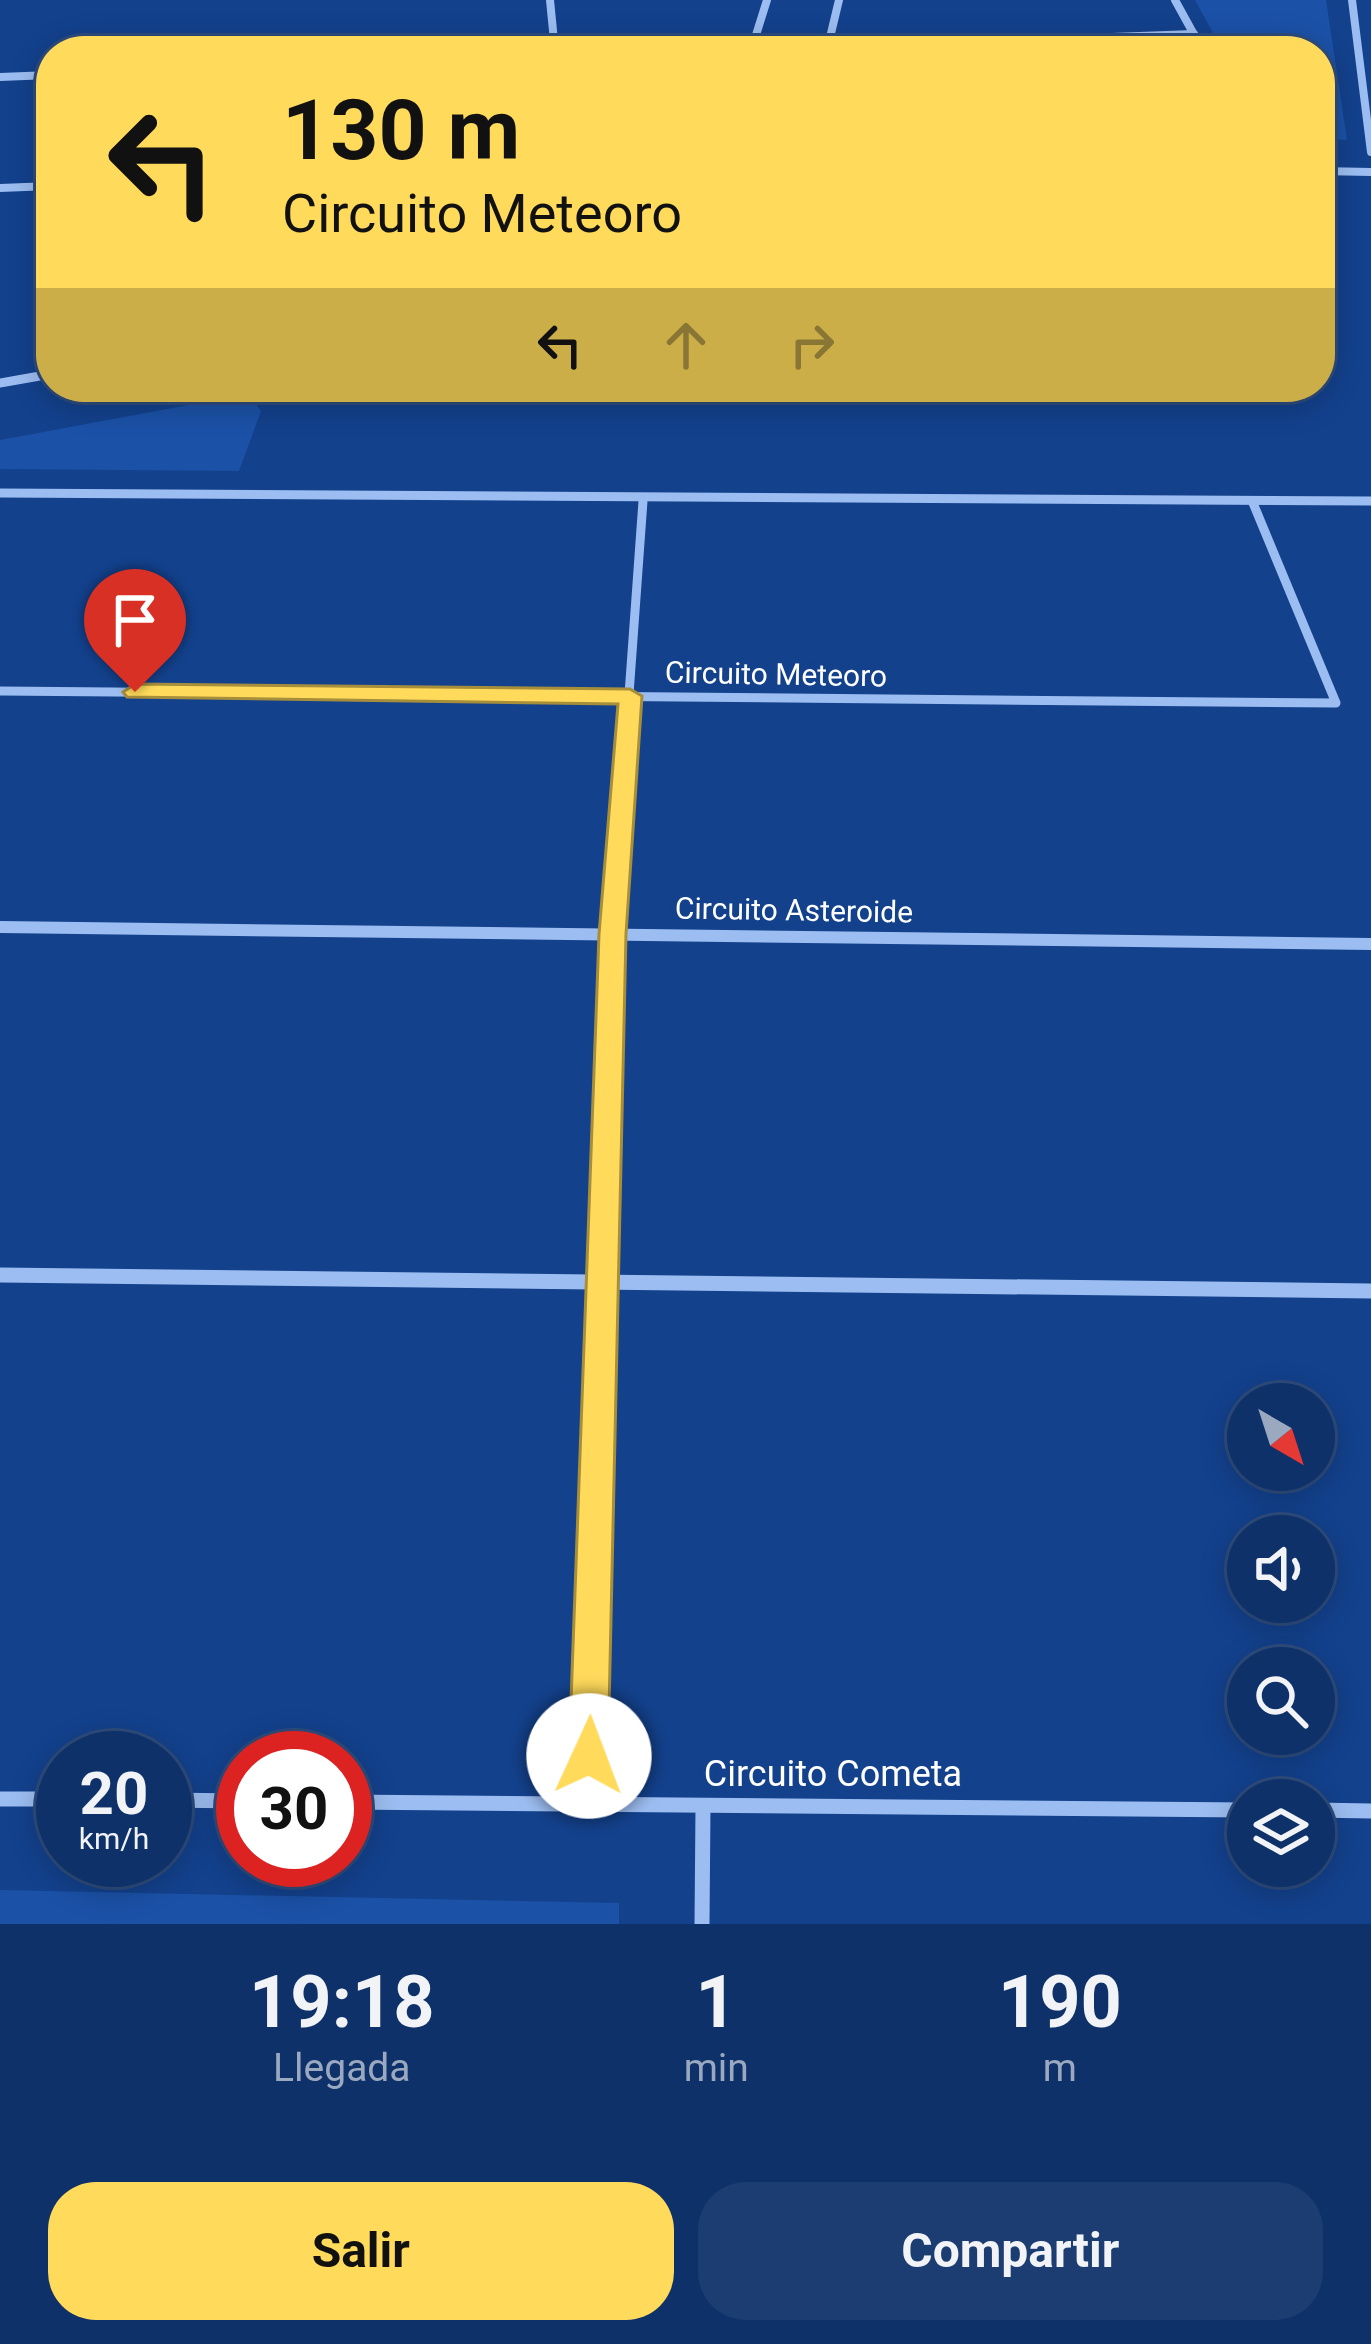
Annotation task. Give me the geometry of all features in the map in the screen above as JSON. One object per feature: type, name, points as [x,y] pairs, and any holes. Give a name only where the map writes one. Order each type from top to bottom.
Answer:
[{"type":"street","points":[[550,0],[554,36]]},
{"type":"street","points":[[756,36],[767,0]]},
{"type":"street","points":[[830,36],[839,0]]},
{"type":"street","points":[[1145,36],[1194,34],[1175,0]]},
{"type":"street","points":[[1352,0],[1371,152]]},
{"type":"street","points":[[0,77],[36,76]]},
{"type":"street","points":[[1335,171],[1371,172]]},
{"type":"street","points":[[0,188],[36,187]]},
{"type":"street","points":[[0,383],[36,377]]},
{"type":"street","points":[[0,493],[644,501],[1370,501]]},
{"type":"street","points":[[587,1804],[612,934],[644,501]]},
{"type":"street","name":"Circuito Meteoro","points":[[0,691],[1336,703],[1253,503]]},
{"type":"street","name":"Circuito Asteroide","points":[[0,927],[1371,944]]},
{"type":"street","points":[[0,1275],[1371,1291]]},
{"type":"street","points":[[0,1799],[36,1799]]},
{"type":"street","name":"Circuito Cometa","points":[[372,1802],[1227,1810]]},
{"type":"street","points":[[702,1924],[703,1806]]},
{"type":"street","points":[[1335,1810],[1371,1811]]},
{"type":"shaded area","points":[[1195,0],[1326,0],[1331,36],[1215,36]]},
{"type":"shaded area","points":[[1335,60],[1347,140],[1335,139]]},
{"type":"shaded area","points":[[205,402],[254,402],[261,411],[239,471],[0,469],[0,440]]},
{"type":"shaded area","points":[[0,1890],[619,1903],[619,1924],[0,1924]]},
{"type":"route","points":[[135,692],[630,696],[612,934],[589,1756]]}]
